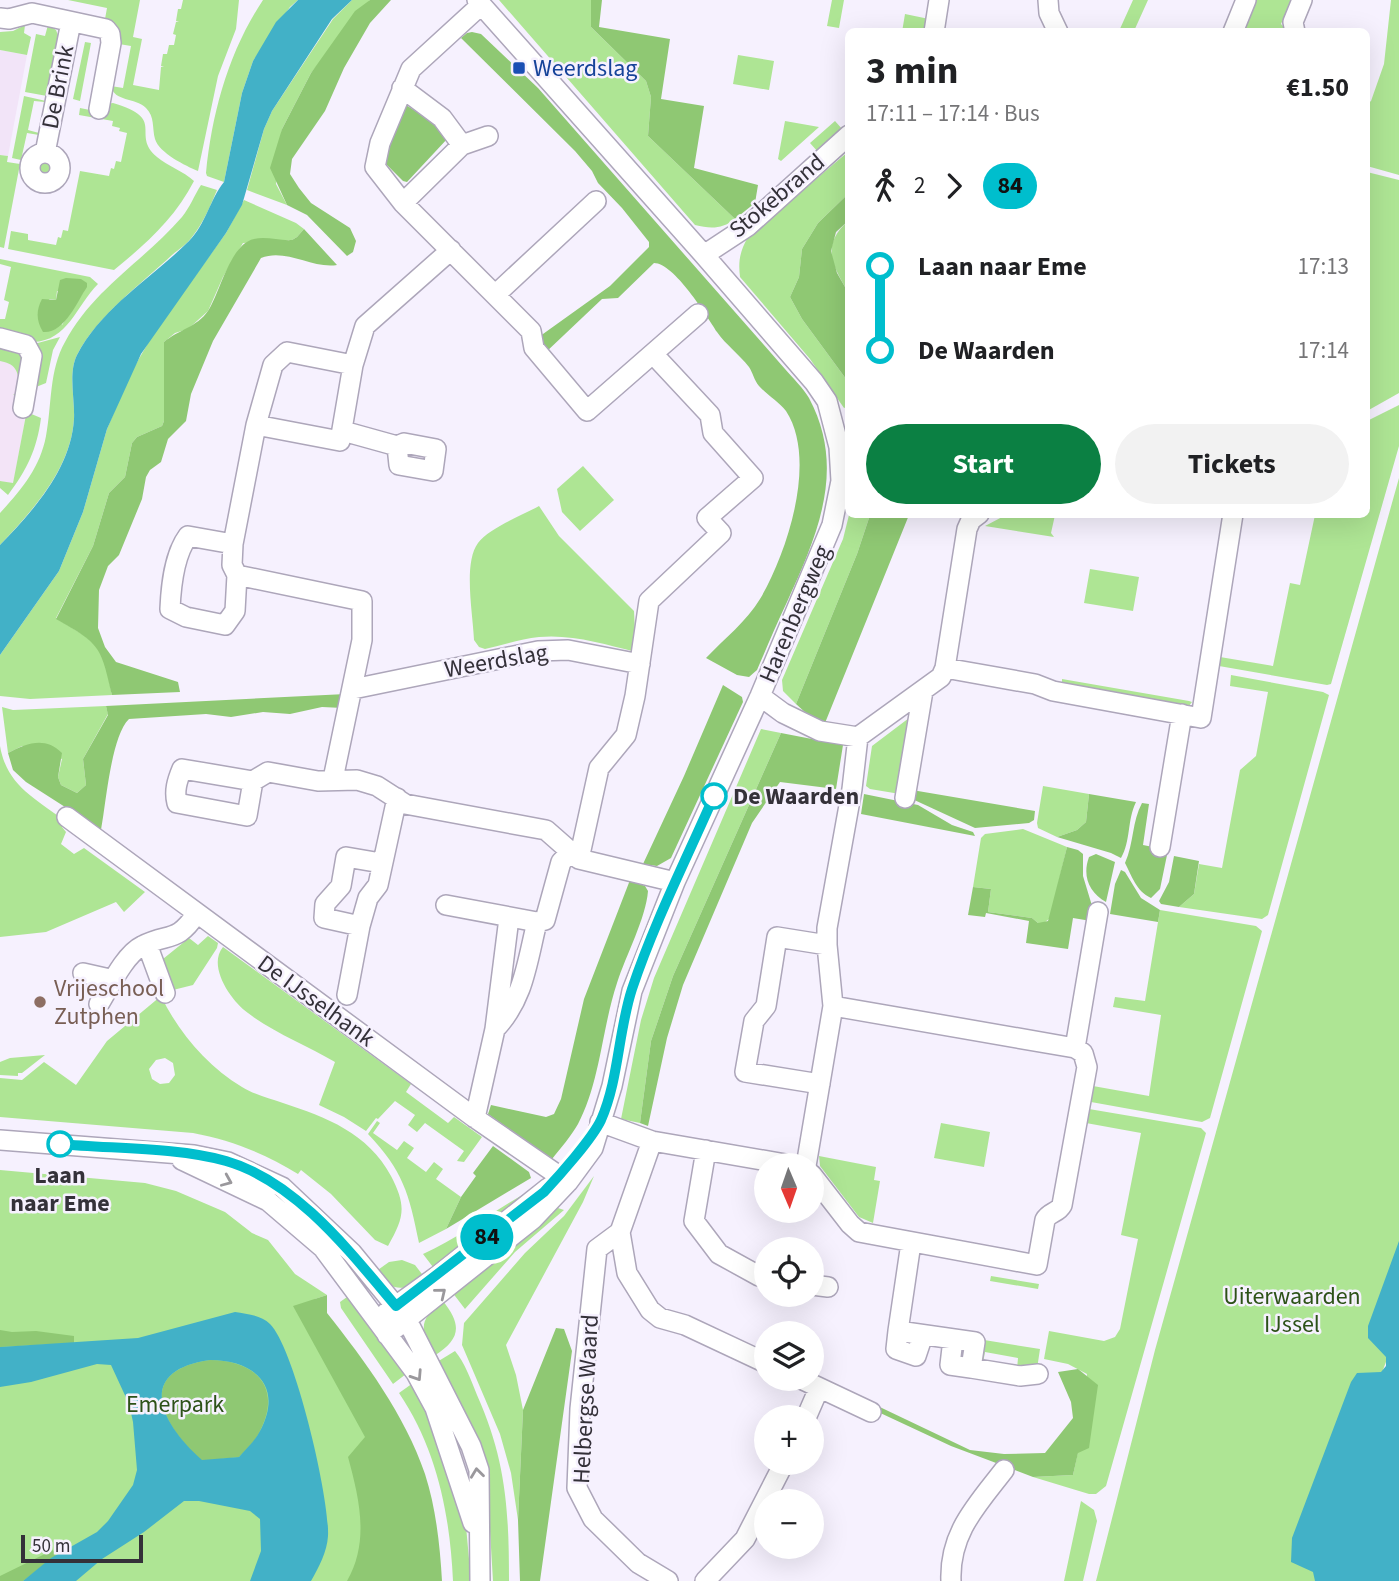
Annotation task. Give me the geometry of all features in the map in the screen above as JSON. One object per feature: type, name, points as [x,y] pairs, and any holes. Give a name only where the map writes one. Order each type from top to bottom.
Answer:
[{"type":"street","points":[[935,28],[939,0]]},
{"type":"street","points":[[1048,0],[1047,7],[1056,28]]},
{"type":"street","points":[[1235,28],[1246,0]]},
{"type":"street","points":[[1294,28],[1293,23],[1301,0]]},
{"type":"street","points":[[479,2],[411,69],[380,143],[375,167],[404,203],[531,331],[534,348],[587,411],[698,314]]},
{"type":"street","name":"Harenbergweg","points":[[381,1327],[564,1178],[600,1122],[612,1086],[632,991],[675,882],[760,696],[832,525],[841,481],[839,447],[827,401],[814,382],[479,2]]},
{"type":"street","name":"De Brink","points":[[7,12],[32,13],[101,27],[110,34],[111,43],[100,109]]},
{"type":"street","name":"De Brink","points":[[47,145],[71,22]]},
{"type":"street","points":[[402,88],[442,118],[462,145]]},
{"type":"street","points":[[404,203],[462,145],[488,136]]},
{"type":"street","name":"Stokebrand","points":[[704,255],[748,226],[845,139]]},
{"type":"street","points":[[495,295],[596,201]]},
{"type":"street","points":[[256,425],[340,441],[353,365],[366,326],[451,250]]},
{"type":"street","points":[[0,338],[26,345],[32,356],[23,408]]},
{"type":"street","points":[[233,544],[188,536],[181,546],[171,591],[170,609],[186,617],[225,625],[235,611],[237,575],[232,565],[233,544],[256,425],[273,365],[287,352],[353,365]]},
{"type":"street","points":[[446,905],[509,918],[537,922],[545,920],[561,862],[574,856],[598,768],[626,735],[649,601],[721,533],[708,518],[753,478],[713,433],[710,415],[654,355]]},
{"type":"street","points":[[343,432],[397,446]]},
{"type":"street","points":[[760,696],[783,713],[820,731],[859,737],[940,677],[945,668],[967,529],[974,518]]},
{"type":"street","points":[[945,668],[1201,718],[1232,518]]},
{"type":"street","points":[[237,575],[362,601],[362,640],[333,779]]},
{"type":"street","name":"Weerdslag","points":[[353,689],[538,651],[568,650],[640,664]]},
{"type":"street","points":[[905,798],[923,691]]},
{"type":"street","points":[[1160,847],[1182,714]]},
{"type":"street","points":[[808,1153],[833,1006],[827,928],[859,737]]},
{"type":"street","points":[[253,780],[268,772],[318,781],[357,780],[377,786],[405,804],[546,830],[574,856],[675,882]]},
{"type":"street","points":[[347,995],[360,926],[368,898],[378,885],[397,798]]},
{"type":"street","name":"De IJsselhank","points":[[67,817],[475,1118],[564,1178]]},
{"type":"street","points":[[360,926],[324,918],[325,904],[341,886],[346,857],[381,863]]},
{"type":"street","points":[[1075,1048],[1098,912]]},
{"type":"street","points":[[99,1004],[131,954],[147,944],[178,934],[197,913]]},
{"type":"street","points":[[475,1118],[495,1029],[509,918]]},
{"type":"street","points":[[495,1029],[509,1015],[517,1000],[537,922]]},
{"type":"street","points":[[820,1084],[745,1072],[754,1021],[765,1006],[777,937],[827,945]]},
{"type":"street","points":[[147,944],[165,993]]},
{"type":"street","points":[[83,973],[114,980]]},
{"type":"street","points":[[824,1190],[859,1232],[1037,1265],[1045,1220],[1047,1216],[1060,1210],[1062,1205],[1087,1067],[1083,1053],[1075,1048],[833,1006]]},
{"type":"street","points":[[600,1122],[652,1141],[754,1158]]},
{"type":"street","points":[[0,1140],[194,1155],[228,1161],[282,1187],[352,1253],[401,1313],[471,1446],[478,1471],[480,1581]]},
{"type":"street","points":[[652,1141],[620,1232],[627,1273],[650,1310],[660,1318],[685,1325],[754,1357]]},
{"type":"street","points":[[706,1150],[694,1221],[719,1254],[754,1273]]},
{"type":"street","points":[[165,1152],[268,1201],[323,1248],[416,1373],[435,1408],[478,1541]]},
{"type":"street","name":"Helbergse Waard","points":[[620,1232],[597,1249],[580,1409],[577,1488],[593,1520],[638,1563],[668,1581]]},
{"type":"street","points":[[911,1243],[898,1331],[975,1342],[971,1368],[1020,1376],[1038,1374]]},
{"type":"street","points":[[824,1390],[871,1412]]},
{"type":"street","points":[[951,1581],[950,1565],[963,1524],[1004,1470]]},
{"type":"street","points":[[705,1581],[745,1539],[778,1475]]},
{"type":"shaded area","points":[[0,50],[27,55],[8,156],[0,155]]},
{"type":"shaded area","points":[[0,343],[20,348],[26,415],[13,484],[0,481]]},
{"type":"green space","points":[[68,0],[140,0],[133,37],[142,39],[133,85],[159,90],[161,67],[164,67],[161,66],[163,54],[167,54],[169,45],[174,45],[176,35],[173,34],[176,22],[179,22],[176,21],[178,9],[181,9],[183,0],[239,0],[236,29],[218,76],[198,171],[162,149],[155,139],[152,119],[146,108],[116,95],[113,91],[111,86],[123,88],[131,46],[119,44],[117,28],[105,19],[107,8]]},
{"type":"green space","points":[[263,0],[298,0],[290,7],[253,61],[242,93],[224,182],[207,176],[206,173],[213,127],[232,61]]},
{"type":"green space","points":[[352,0],[370,0],[311,73],[282,129],[276,184],[287,205],[247,190],[264,129],[272,111],[333,19]]},
{"type":"green space","points":[[370,0],[391,0],[370,23],[344,68],[325,111],[292,159],[290,174],[311,203],[350,228],[356,241],[353,252],[347,256],[307,215],[287,205],[270,168],[282,129],[311,73],[355,11]]},
{"type":"green space","points":[[499,0],[591,0],[591,27],[646,81],[651,97],[648,136],[735,219],[716,227],[695,225]]},
{"type":"green space","points":[[591,0],[602,0],[599,27],[670,39],[661,99],[704,106],[694,168],[758,185],[755,203],[735,219],[648,136],[651,97],[646,81],[591,27]]},
{"type":"green space","points":[[832,0],[844,0],[839,28],[827,26]]},
{"type":"green space","points":[[1133,0],[1148,0],[1135,28],[1120,28]]},
{"type":"green space","points":[[1252,0],[1295,0],[1289,16],[1285,15],[1281,24],[1285,28],[1240,28]]},
{"type":"green space","points":[[1391,0],[1399,0],[1399,175],[1370,167],[1370,102],[1384,64]]},
{"type":"green space","points":[[905,14],[929,19],[927,28],[903,28]]},
{"type":"green space","points":[[25,25],[24,33],[31,37],[27,55],[0,50],[0,32],[13,31]]},
{"type":"green space","points":[[48,25],[56,30],[59,38],[47,96],[25,92],[36,34],[45,36]]},
{"type":"green space","points":[[472,32],[481,34],[538,88],[809,398],[820,424],[826,451],[824,502],[798,577],[757,670],[749,677],[737,675],[706,658],[755,607],[780,557],[789,532],[799,480],[795,431],[786,411],[759,386],[749,367],[721,337],[689,292],[662,265],[654,263],[618,298],[602,299],[545,353],[536,339],[610,286],[649,247],[649,242],[598,183],[592,171],[575,151],[461,38]]},
{"type":"green space","points":[[85,42],[91,43],[80,101],[73,99]]},
{"type":"green space","points":[[738,55],[774,61],[769,90],[733,84]]},
{"type":"green space","points":[[24,96],[46,101],[34,101],[28,130],[39,135],[27,133],[21,160],[12,158]]},
{"type":"green space","points":[[113,103],[139,115],[146,127],[146,141],[150,149],[161,160],[194,181],[178,207],[148,240],[114,270],[8,249],[11,231],[28,234],[28,240],[56,245],[63,230],[68,231],[80,171],[109,176],[116,161],[121,162],[127,133],[112,126],[113,121],[79,115],[80,108],[105,113],[107,104]]},
{"type":"green space","points":[[404,104],[428,119],[448,138],[407,182],[386,164],[387,150]]},
{"type":"green space","points":[[785,121],[819,127],[781,161],[778,159]]},
{"type":"green space","points":[[835,121],[843,130],[818,152],[810,143]]},
{"type":"green space","points":[[845,154],[845,197],[818,223],[802,249],[799,277],[790,297],[802,319],[845,378],[845,408],[810,359],[740,277],[741,252],[748,237]]},
{"type":"green space","points":[[0,155],[8,156],[7,162],[20,164],[4,248],[0,247]]},
{"type":"green space","points":[[41,158],[49,158],[55,168],[49,178],[41,178],[35,172],[35,164]]},
{"type":"green space","points":[[1370,173],[1399,180],[1399,393],[1370,409]]},
{"type":"green space","points":[[201,185],[217,190],[196,232],[107,314],[77,355],[72,378],[74,419],[66,455],[37,503],[0,545],[0,513],[29,478],[43,448],[56,364],[65,342],[104,291],[182,217]]},
{"type":"green space","points":[[845,197],[845,224],[836,232],[831,251],[837,273],[845,287],[845,378],[802,319],[790,297],[799,277],[802,249],[818,223]]},
{"type":"green space","points":[[244,200],[304,229],[292,240],[243,243],[223,277],[208,311],[188,329],[175,333],[164,342],[164,421],[162,426],[137,437],[132,443],[125,477],[109,493],[93,546],[56,618],[95,644],[106,666],[112,695],[30,699],[0,696],[0,655],[59,571],[83,512],[107,429],[130,374],[154,333],[226,233]]},
{"type":"green space","points":[[845,224],[845,286],[832,256],[834,238]]},
{"type":"green space","points":[[304,229],[337,265],[318,264],[280,255],[261,258],[213,341],[191,394],[186,421],[168,439],[161,462],[150,470],[146,477],[142,499],[119,555],[108,566],[99,590],[98,628],[105,647],[116,662],[178,682],[180,692],[112,695],[105,666],[96,648],[82,635],[56,619],[93,546],[109,493],[125,477],[132,443],[137,437],[162,426],[164,421],[164,342],[204,316],[232,259],[246,243],[259,238],[292,240]]},
{"type":"green space","points":[[0,259],[90,277],[98,284],[55,336],[33,342],[25,341],[0,334],[0,319],[5,319],[9,302],[4,300],[11,267],[0,264]],"holes":[[[57,291],[84,291],[62,325],[49,299],[56,300]]]},
{"type":"green space","points":[[81,279],[87,283],[87,287],[64,323],[51,331],[43,332],[38,320],[40,303],[42,299],[56,300],[60,280]]},
{"type":"green space","points":[[60,337],[53,350],[46,383],[31,389],[34,344]]},
{"type":"green space","points":[[0,343],[22,350],[22,396],[13,395],[19,391],[18,375],[14,367],[0,361]]},
{"type":"green space","points":[[1399,405],[1399,446],[1331,684],[1219,666],[1220,657],[1273,666],[1290,583],[1300,585],[1314,518],[1370,518],[1370,420]]},
{"type":"green space","points":[[29,413],[41,418],[37,440],[26,468],[8,495],[0,488],[0,481],[13,483],[26,415]]},
{"type":"green space","points":[[583,466],[614,500],[580,531],[562,512],[557,489]]},
{"type":"green space","name":"Uiterwaarden IJssel","points":[[1399,478],[1399,1329],[1384,1367],[1317,1581],[1096,1581],[1155,1350]]},
{"type":"green space","points":[[539,506],[559,536],[634,611],[636,652],[588,640],[551,636],[485,649],[479,647],[474,640],[470,576],[473,552],[490,532]]},
{"type":"green space","points":[[848,518],[869,518],[796,704],[783,691],[782,680],[843,539]]},
{"type":"green space","points":[[869,518],[908,518],[825,723],[807,714],[796,704]]},
{"type":"green space","points":[[1000,518],[1054,518],[1051,533],[1054,537],[985,526]]},
{"type":"green space","points":[[1090,569],[1139,577],[1133,611],[1084,603]]},
{"type":"green space","points":[[1231,675],[1329,695],[1268,915],[1262,919],[1179,907],[1194,894],[1199,864],[1222,868],[1240,770],[1256,756],[1268,692],[1230,686]]},
{"type":"green space","points":[[1062,679],[1192,702],[1189,706],[1062,684]]},
{"type":"green space","points":[[723,685],[742,697],[743,702],[671,858],[657,866],[643,864],[684,776]]},
{"type":"green space","points":[[346,694],[343,708],[322,707],[290,714],[263,712],[231,717],[206,714],[129,719],[114,755],[101,830],[26,782],[13,770],[8,753],[36,743],[49,744],[56,748],[62,753],[58,777],[61,785],[77,793],[86,785],[83,759],[108,715],[106,706]]},
{"type":"green space","points":[[106,706],[108,714],[83,759],[86,785],[77,793],[61,785],[58,777],[62,759],[22,746],[8,753],[2,707],[13,710]]},
{"type":"green space","points":[[913,715],[900,794],[870,789],[866,786],[872,746]]},
{"type":"green space","points":[[761,729],[781,733],[673,976],[651,1041],[640,1123],[621,1119],[641,1020],[654,978]]},
{"type":"green space","points":[[781,733],[843,745],[836,789],[780,782],[752,823],[683,985],[667,1038],[648,1126],[640,1123],[651,1041],[673,976]]},
{"type":"green space","points":[[0,746],[9,771],[16,781],[33,798],[65,821],[62,827],[66,832],[61,844],[74,854],[84,848],[145,892],[124,912],[116,902],[46,932],[0,937]]},
{"type":"green space","points":[[1043,786],[1089,794],[1086,822],[1077,830],[1057,837],[1038,828]]},
{"type":"green space","points":[[912,790],[1035,811],[1034,820],[1029,823],[975,828],[910,798]]},
{"type":"green space","points":[[864,794],[918,805],[952,825],[973,832],[975,836],[861,814]]},
{"type":"green space","points":[[1089,794],[1136,802],[1121,858],[1057,837],[1077,830],[1086,822]]},
{"type":"green space","points":[[1142,803],[1149,804],[1143,845],[1153,847],[1152,853],[1167,855],[1160,889],[1151,898],[1138,887],[1125,863]]},
{"type":"green space","points":[[1023,829],[1067,847],[1050,918],[1044,923],[1038,923],[1032,918],[988,912],[991,889],[973,887],[981,838],[985,834]]},
{"type":"green space","points":[[1067,847],[1083,854],[1083,876],[1093,909],[1091,921],[1073,918],[1068,949],[1026,943],[1029,921],[986,913],[985,917],[968,915],[973,887],[991,889],[988,912],[1032,918],[1038,923],[1048,921]]},
{"type":"green space","points":[[1096,854],[1115,862],[1106,902],[1091,888],[1087,877],[1089,857]]},
{"type":"green space","points":[[1174,856],[1199,861],[1194,894],[1179,907],[1161,904],[1159,901],[1169,882]]},
{"type":"green space","points":[[1121,870],[1141,898],[1160,910],[1158,922],[1110,914],[1115,884]]},
{"type":"green space","points":[[630,880],[645,886],[648,891],[644,913],[617,983],[585,1108],[566,1142],[552,1159],[488,1114],[491,1105],[546,1117],[554,1114],[561,1099],[584,999]]},
{"type":"green space","points":[[1160,910],[1256,926],[1262,931],[1210,1118],[1202,1122],[1091,1102],[1093,1086],[1149,1096],[1161,1015],[1113,1007],[1115,997],[1145,1001]]},
{"type":"green space","points":[[208,936],[218,943],[217,948],[193,985],[169,991],[158,963],[189,938],[198,945]]},
{"type":"green space","points":[[223,947],[411,1084],[406,1092],[448,1123],[454,1117],[482,1137],[464,1162],[457,1161],[464,1151],[425,1123],[417,1132],[408,1125],[415,1115],[395,1101],[366,1131],[319,1105],[335,1062],[269,1027],[241,1007],[228,992],[219,973],[219,955]]},
{"type":"green space","points":[[161,996],[185,1036],[229,1079],[252,1092],[330,1121],[358,1138],[382,1161],[400,1196],[402,1212],[388,1246],[375,1240],[331,1194],[301,1170],[298,1174],[261,1154],[234,1144],[193,1133],[0,1117],[0,1078],[22,1080],[44,1062],[76,1085],[107,1041]],"holes":[[[165,1058],[173,1063],[175,1075],[169,1083],[160,1084],[152,1079],[149,1069],[156,1060]]]},
{"type":"green space","points":[[45,1055],[22,1073],[18,1073],[18,1076],[0,1075],[0,1062],[10,1058]]},
{"type":"green space","points":[[1089,1109],[1201,1128],[1206,1133],[1106,1486],[1096,1494],[1033,1477],[1073,1475],[1087,1374],[1068,1364],[1044,1359],[1049,1331],[1104,1341],[1115,1337],[1120,1329],[1138,1239],[1121,1235],[1141,1133],[1086,1123]]},
{"type":"green space","points":[[377,1121],[380,1123],[373,1133],[397,1150],[404,1141],[414,1148],[407,1158],[426,1172],[434,1162],[443,1169],[436,1179],[461,1197],[446,1229],[419,1243],[403,1184],[380,1147],[368,1134]]},
{"type":"green space","points":[[941,1123],[990,1132],[984,1167],[934,1158]]},
{"type":"green space","points":[[493,1146],[529,1172],[531,1178],[446,1229],[461,1197],[476,1176],[473,1173]]},
{"type":"green space","points":[[824,1157],[876,1167],[874,1180],[880,1181],[873,1223],[859,1217],[824,1171]]},
{"type":"green space","name":"Emerpark","points":[[0,1170],[145,1183],[176,1191],[225,1212],[252,1233],[268,1240],[295,1274],[327,1295],[315,1299],[439,1581],[0,1581]]},
{"type":"green space","points":[[594,1176],[583,1202],[506,1345],[523,1410],[518,1520],[511,1473],[500,1434],[462,1345],[464,1323],[525,1253],[564,1216]]},
{"type":"green space","points":[[530,1191],[436,1271],[423,1254],[451,1240]]},
{"type":"green space","points":[[558,1208],[564,1210],[515,1252],[465,1309],[452,1292]]},
{"type":"green space","points":[[402,1260],[415,1265],[425,1278],[410,1286],[398,1288],[375,1272],[389,1262]]},
{"type":"green space","points":[[991,1276],[1039,1284],[1038,1289],[990,1281]]},
{"type":"green space","points":[[327,1295],[327,1313],[383,1389],[417,1452],[435,1514],[442,1581],[347,1581],[354,1566],[360,1535],[359,1504],[348,1457],[365,1437],[293,1306]]},
{"type":"green space","points":[[347,1297],[406,1374],[393,1384],[341,1308],[340,1302]]},
{"type":"green space","points":[[443,1301],[453,1317],[456,1331],[449,1344],[434,1356],[426,1339],[424,1326],[429,1314]]},
{"type":"green space","points":[[556,1328],[564,1329],[572,1351],[540,1581],[520,1581],[518,1520],[523,1410]]},
{"type":"green space","points":[[0,1330],[74,1336],[74,1343],[0,1347]]},
{"type":"green space","points":[[978,1339],[1040,1349],[1037,1369],[1017,1369],[1018,1358],[985,1352],[983,1363],[980,1362]]},
{"type":"green space","points":[[455,1351],[468,1372],[487,1419],[500,1464],[507,1508],[509,1581],[493,1581],[488,1498],[437,1362]]},
{"type":"green space","points":[[210,1360],[226,1361],[251,1371],[266,1389],[268,1401],[258,1435],[239,1457],[202,1461],[176,1432],[167,1416],[162,1401],[163,1387],[171,1375],[186,1366]]},
{"type":"green space","points":[[1078,1369],[1098,1385],[1089,1448],[1078,1453],[1073,1475],[1033,1477],[951,1446],[861,1404],[863,1399],[970,1450],[1004,1454],[1045,1453],[1073,1418],[1071,1402],[1058,1372]]},
{"type":"green space","points":[[413,1383],[423,1398],[466,1526],[471,1581],[453,1581],[449,1532],[439,1483],[423,1437],[399,1393]]},
{"type":"green space","points":[[1081,1501],[1094,1510],[1097,1521],[1083,1581],[1064,1581]]},
{"type":"green space","points":[[53,1550],[56,1556],[23,1581],[0,1581],[0,1576]]},
{"type":"water","points":[[298,0],[352,0],[332,19],[272,111],[264,129],[242,205],[226,233],[141,354],[107,429],[83,512],[59,571],[0,655],[0,545],[48,488],[66,455],[74,419],[72,378],[77,355],[100,322],[128,294],[175,255],[200,227],[224,182],[242,93],[253,61],[276,22]]},
{"type":"water","points":[[1399,1241],[1399,1581],[1315,1581],[1313,1572],[1291,1562],[1292,1538],[1351,1382],[1357,1373],[1381,1372],[1386,1366],[1386,1357],[1368,1338],[1368,1326]]},
{"type":"water","points":[[235,1312],[258,1317],[270,1324],[280,1339],[300,1392],[323,1491],[328,1536],[322,1559],[311,1581],[250,1581],[261,1551],[260,1519],[250,1511],[199,1501],[184,1501],[144,1532],[102,1559],[76,1581],[23,1581],[51,1558],[97,1532],[133,1485],[137,1470],[133,1422],[129,1404],[111,1365],[97,1364],[31,1382],[0,1387],[0,1347],[138,1338]],"holes":[[[210,1360],[240,1365],[260,1379],[266,1389],[267,1415],[258,1435],[239,1457],[202,1460],[176,1431],[167,1416],[162,1401],[163,1387],[171,1375],[186,1366]]]},
{"type":"bus line","name":"84","points":[[60,1144],[194,1155],[228,1161],[282,1187],[352,1253],[396,1306],[544,1192],[600,1122],[612,1086],[632,991],[675,882],[714,796]]},
{"type":"place","name":"Weerdslag","points":[[519,68]]},
{"type":"place","name":"De Waarden","points":[[714,796]]},
{"type":"place","name":"Vrijeschool Zutphen","points":[[40,1002]]},
{"type":"place","name":"Laan naar Eme","points":[[60,1144]]}]
